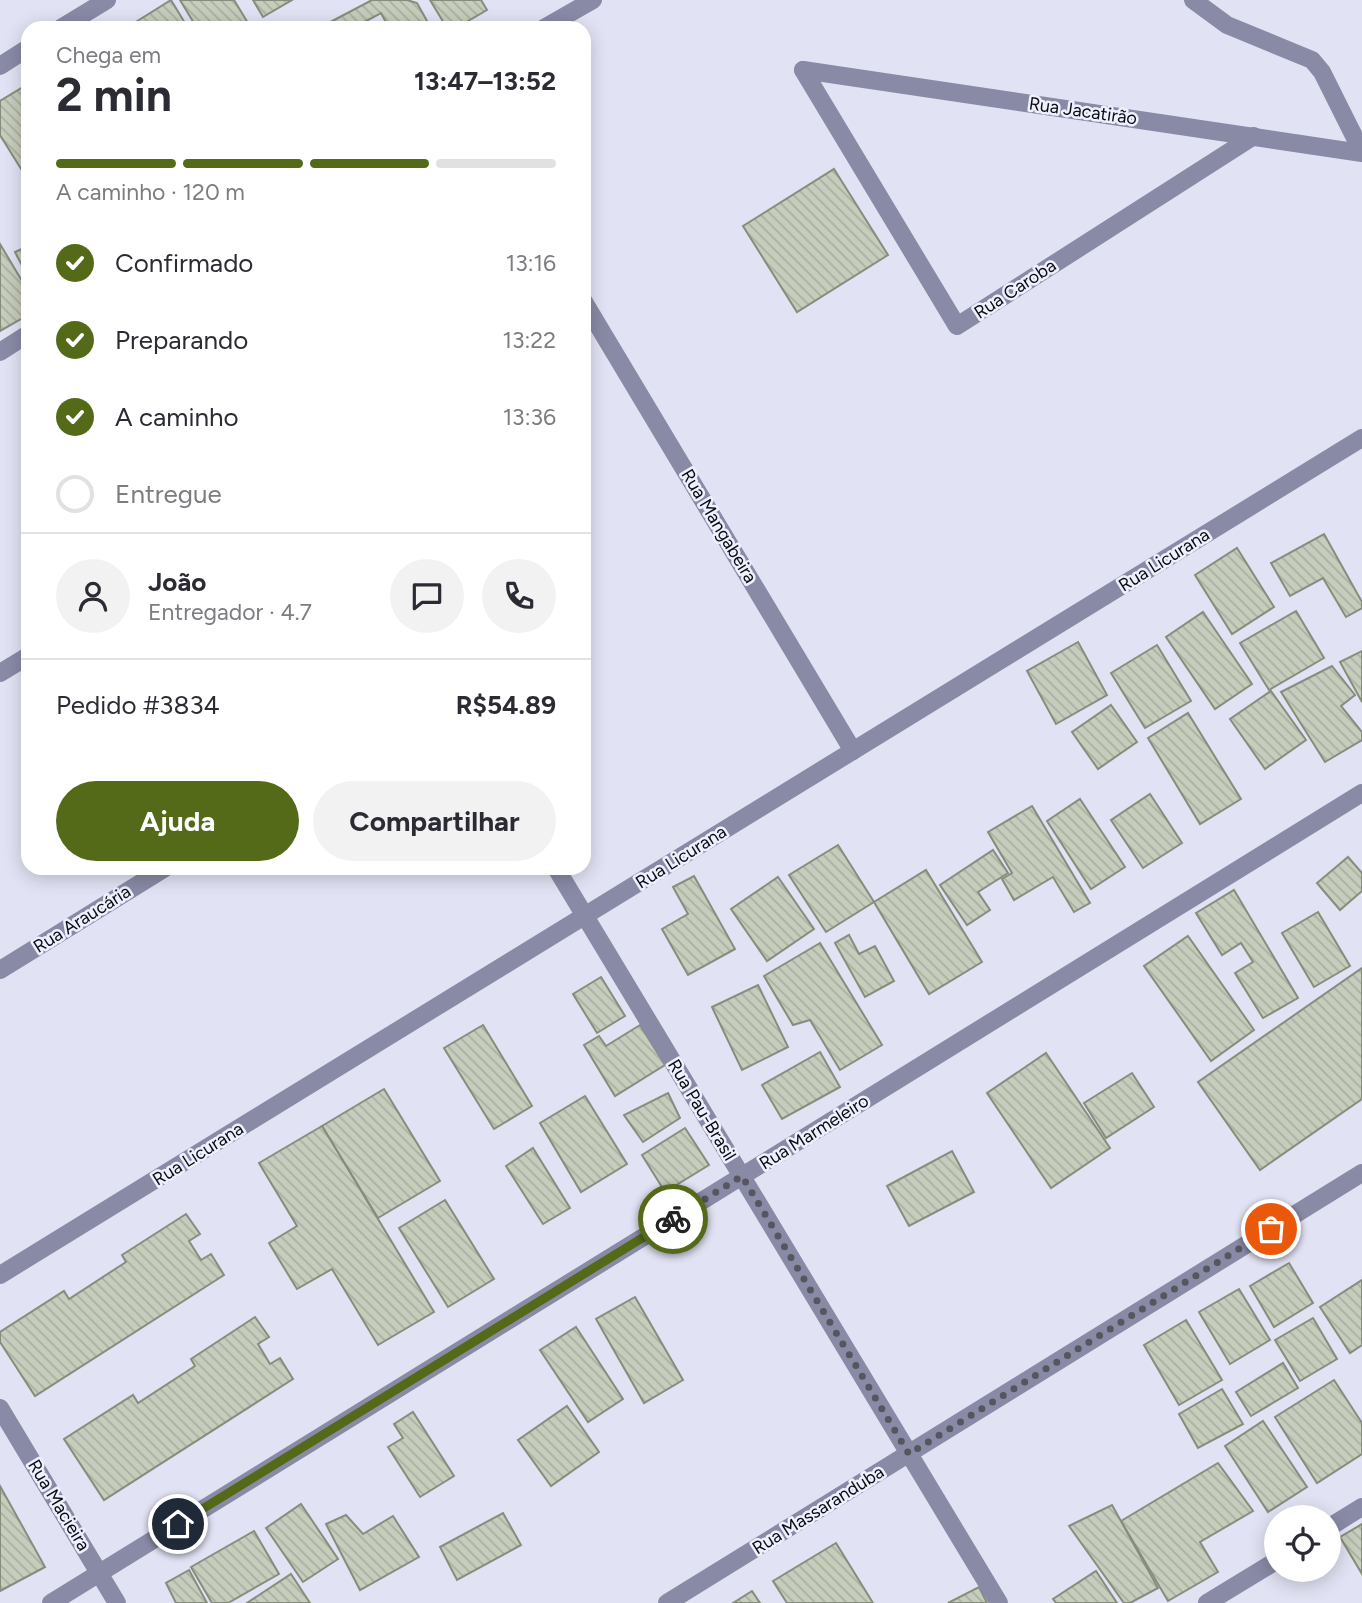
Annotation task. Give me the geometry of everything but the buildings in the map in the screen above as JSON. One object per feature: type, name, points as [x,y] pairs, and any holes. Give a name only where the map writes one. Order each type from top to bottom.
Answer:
[{"type":"street","points":[[72,21],[107,0]]},
{"type":"street","points":[[556,21],[593,0]]},
{"type":"street","points":[[1193,0],[1227,26],[1312,60],[1322,72],[1362,153]]},
{"type":"street","points":[[0,66],[21,52]]},
{"type":"street","name":"Rua Jacatirão","points":[[803,69],[1362,153]]},
{"type":"street","name":"Rua Caroba","points":[[803,69],[957,326],[1254,136]]},
{"type":"street","name":"Rua Mangabeira","points":[[591,314],[853,751]]},
{"type":"street","points":[[0,352],[21,338]]},
{"type":"street","name":"Rua Licurana","points":[[0,1276],[1362,438]]},
{"type":"street","points":[[0,673],[21,660]]},
{"type":"street","name":"Rua Marmeleiro","points":[[51,1603],[1362,793]]},
{"type":"street","name":"Rua Araucária","points":[[0,970],[154,875]]},
{"type":"street","name":"Rua Pau-Brasil","points":[[560,875],[999,1603]]},
{"type":"street","name":"Rua Massaranduba","points":[[667,1603],[1362,1173]]},
{"type":"street","name":"Rua Macieira","points":[[0,1408],[117,1603]]},
{"type":"street","points":[[1341,1520],[1362,1507]]},
{"type":"street","points":[[1207,1603],[1264,1568]]},
{"type":"way so far","points":[[673,1219],[742,1176],[909,1454],[1271,1229]]},
{"type":"route","points":[[178,1524],[673,1219]]}]
